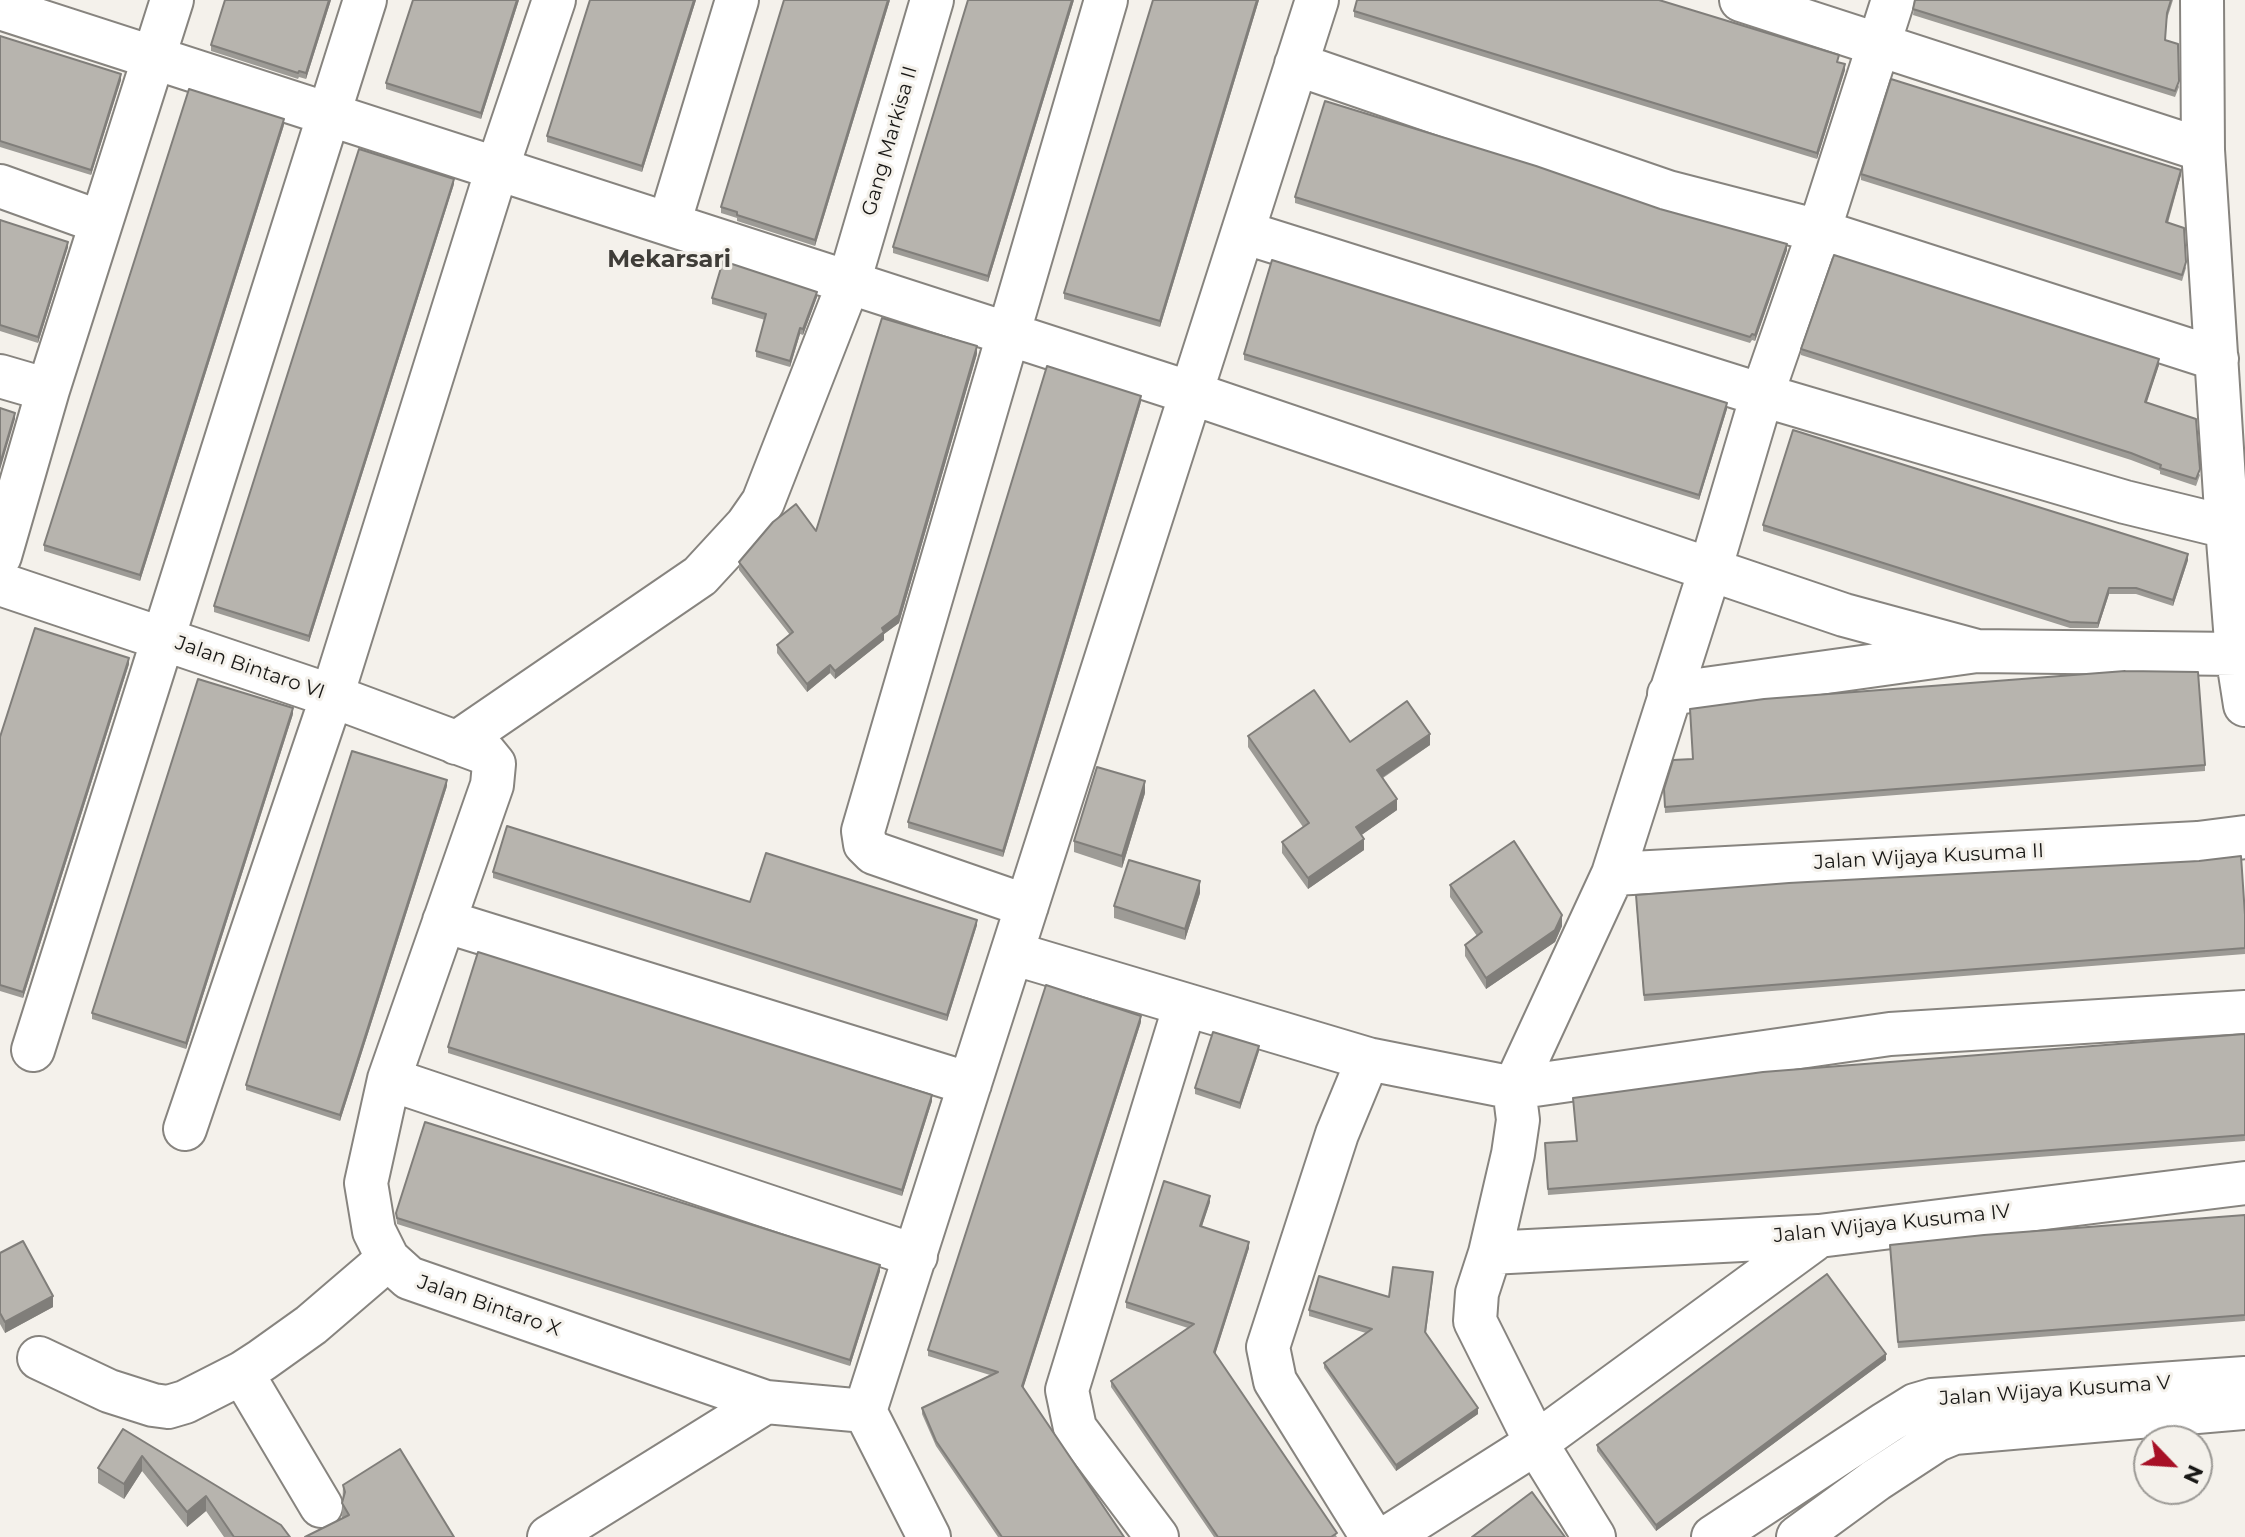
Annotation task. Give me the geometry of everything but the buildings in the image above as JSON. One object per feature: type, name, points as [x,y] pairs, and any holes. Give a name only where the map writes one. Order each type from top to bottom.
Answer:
[{"type":"street","points":[[0,556],[48,390],[172,0]]},
{"type":"street","points":[[33,1050],[365,0]]},
{"type":"street","points":[[185,1129],[332,696],[497,169],[554,0]]},
{"type":"street","points":[[669,224],[737,0]]},
{"type":"street","name":"Gang Markisa II","points":[[456,743],[700,576],[747,525],[763,502],[849,282],[932,0]]},
{"type":"street","points":[[1027,906],[874,853],[865,844],[863,831],[1106,0]]},
{"type":"street","points":[[915,1531],[865,1411],[1317,0]]},
{"type":"street","points":[[1741,0],[2203,150]]},
{"type":"street","points":[[1594,1537],[1536,1443],[1475,1321],[1477,1293],[1490,1253],[1518,1120],[1514,1088],[1613,874],[1762,395],[1819,231],[1893,0]]},
{"type":"street","points":[[2202,0],[2203,150],[2234,550],[2237,654],[2245,705]]},
{"type":"street","points":[[0,8],[1191,393],[1844,615],[1977,651]]},
{"type":"street","points":[[1296,64],[1668,192],[1819,231],[2217,359]]},
{"type":"street","points":[[0,186],[100,222]]},
{"type":"street","points":[[1243,232],[1762,395],[2125,502],[2234,550]]},
{"type":"street","points":[[0,376],[48,390]]},
{"type":"street","name":"Jalan Bintaro VI","points":[[0,584],[332,696],[485,753],[494,764],[492,785],[444,921]]},
{"type":"street","points":[[1669,694],[1977,651],[2237,654]]},
{"type":"street","name":"Jalan Wijaya Kusuma II","points":[[1613,874],[2198,843],[2245,837]]},
{"type":"street","points":[[39,1358],[109,1391],[168,1407],[185,1402],[242,1373],[311,1325],[388,1259],[374,1231],[366,1183],[389,1079],[444,921],[970,1084]]},
{"type":"street","points":[[1012,953],[1368,1059],[1514,1088],[1890,1034],[2245,1012]]},
{"type":"street","points":[[1157,1537],[1075,1428],[1067,1390],[1185,1005]]},
{"type":"street","points":[[1368,1059],[1337,1134],[1268,1347],[1275,1381],[1372,1537]]},
{"type":"street","points":[[389,1079],[916,1256]]},
{"type":"street","name":"Jalan Wijaya Kusuma IV","points":[[1490,1253],[1819,1236],[2245,1183]]},
{"type":"street","points":[[1388,1537],[1536,1443],[1819,1236]]},
{"type":"street","name":"Jalan Bintaro X","points":[[388,1259],[409,1278],[766,1402],[865,1411]]},
{"type":"street","points":[[242,1373],[321,1506]]},
{"type":"street","name":"Jalan Wijaya Kusuma V","points":[[1713,1537],[1915,1405],[1932,1400],[2245,1378]]},
{"type":"street","points":[[549,1537],[766,1402]]},
{"type":"street","points":[[1798,1537],[1876,1480],[1937,1440],[1954,1433],[2245,1408]]},
{"type":"district","name":"Mekarsari","points":[[669,260]]}]
